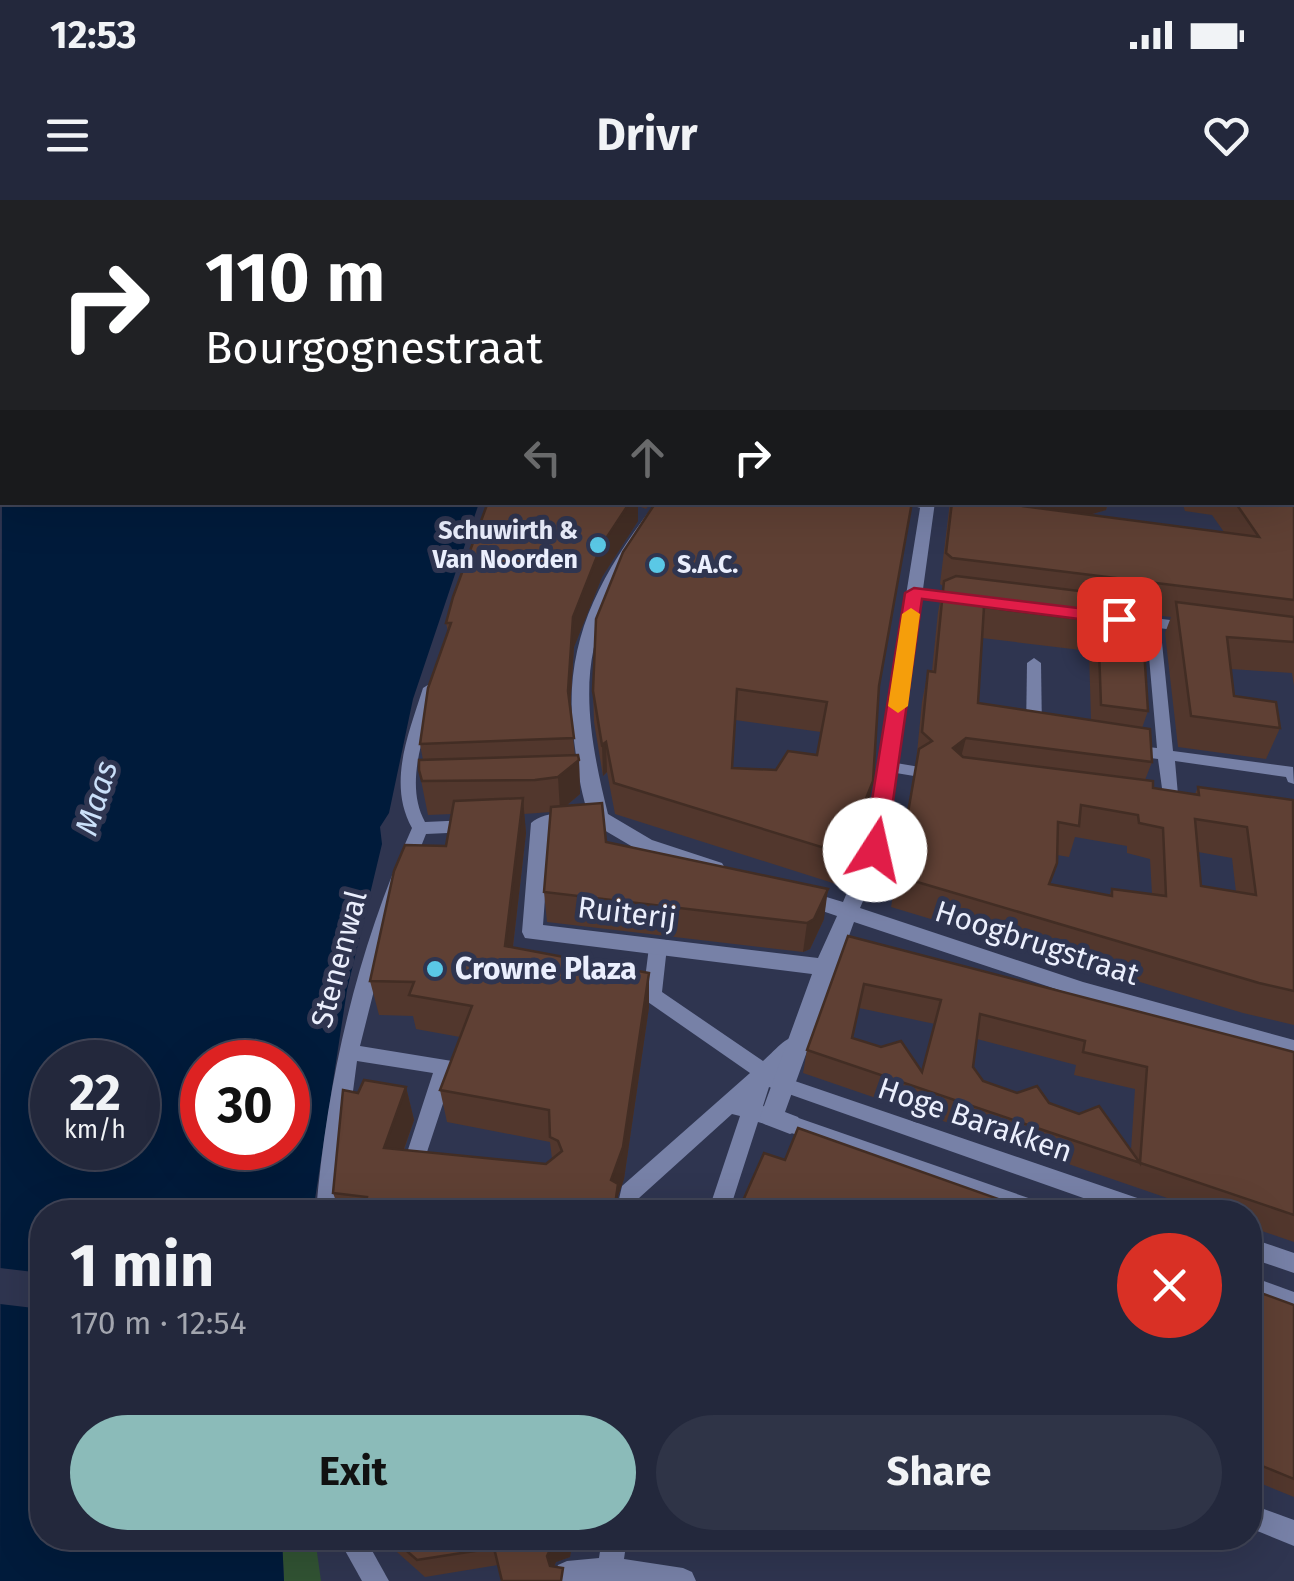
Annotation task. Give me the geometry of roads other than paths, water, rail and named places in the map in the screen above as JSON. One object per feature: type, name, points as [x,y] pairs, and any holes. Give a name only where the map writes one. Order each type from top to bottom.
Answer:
[{"type":"street","points":[[662,505],[621,559],[582,644],[580,689],[588,778],[599,818],[645,845],[739,876]]},
{"type":"street","points":[[625,1200],[729,1104],[773,1079],[798,1042],[875,850],[928,505]]},
{"type":"street","points":[[632,512],[652,518]]},
{"type":"street","points":[[914,593],[988,602]]},
{"type":"street","points":[[1116,618],[1206,630]]},
{"type":"street","points":[[1153,623],[1171,806]]},
{"type":"street","points":[[438,662],[408,784],[410,812],[420,828],[489,825]]},
{"type":"street","points":[[1034,663],[1034,737],[1052,740]]},
{"type":"street","points":[[1110,747],[1293,772],[1294,778]]},
{"type":"street","points":[[890,767],[914,771]]},
{"type":"street","points":[[568,779],[588,778]]},
{"type":"street","points":[[408,784],[428,784]]},
{"type":"street","points":[[1153,804],[1198,809]]},
{"type":"street","name":"Ruiterij","points":[[599,818],[532,823],[532,932],[825,968]]},
{"type":"street","name":"Stenenwal","points":[[328,1200],[348,1052],[393,879],[420,828]]},
{"type":"street","name":"Hoogbrugstraat","points":[[776,888],[1083,990],[1294,1049]]},
{"type":"street","name":"Hoge Barakken","points":[[658,947],[652,995],[773,1079],[1115,1200]]},
{"type":"street","points":[[348,1052],[445,1067],[414,1162],[453,1168]]},
{"type":"street","points":[[726,1200],[771,1117],[773,1079]]},
{"type":"street","points":[[729,1104],[1006,1200]]},
{"type":"street","points":[[1262,1252],[1294,1263]]},
{"type":"street","points":[[1262,1291],[1294,1303]]},
{"type":"street","points":[[1262,1521],[1294,1534]]},
{"type":"street","points":[[359,1550],[376,1581]]},
{"type":"street","points":[[610,1570],[613,1550]]},
{"type":"street","points":[[567,1574],[610,1570],[683,1581]]},
{"type":"water","name":"Maas","points":[[2,505],[478,505],[413,699],[389,813],[380,827],[382,844],[347,990],[315,1200],[30,1200],[30,1550],[283,1550],[284,1581],[0,1581]]},
{"type":"place","name":"Schuwirth & Van Noorden","points":[[598,545]]},
{"type":"place","name":"S.A.C.","points":[[657,565]]},
{"type":"place","name":"Crowne Plaza","points":[[435,969]]}]
